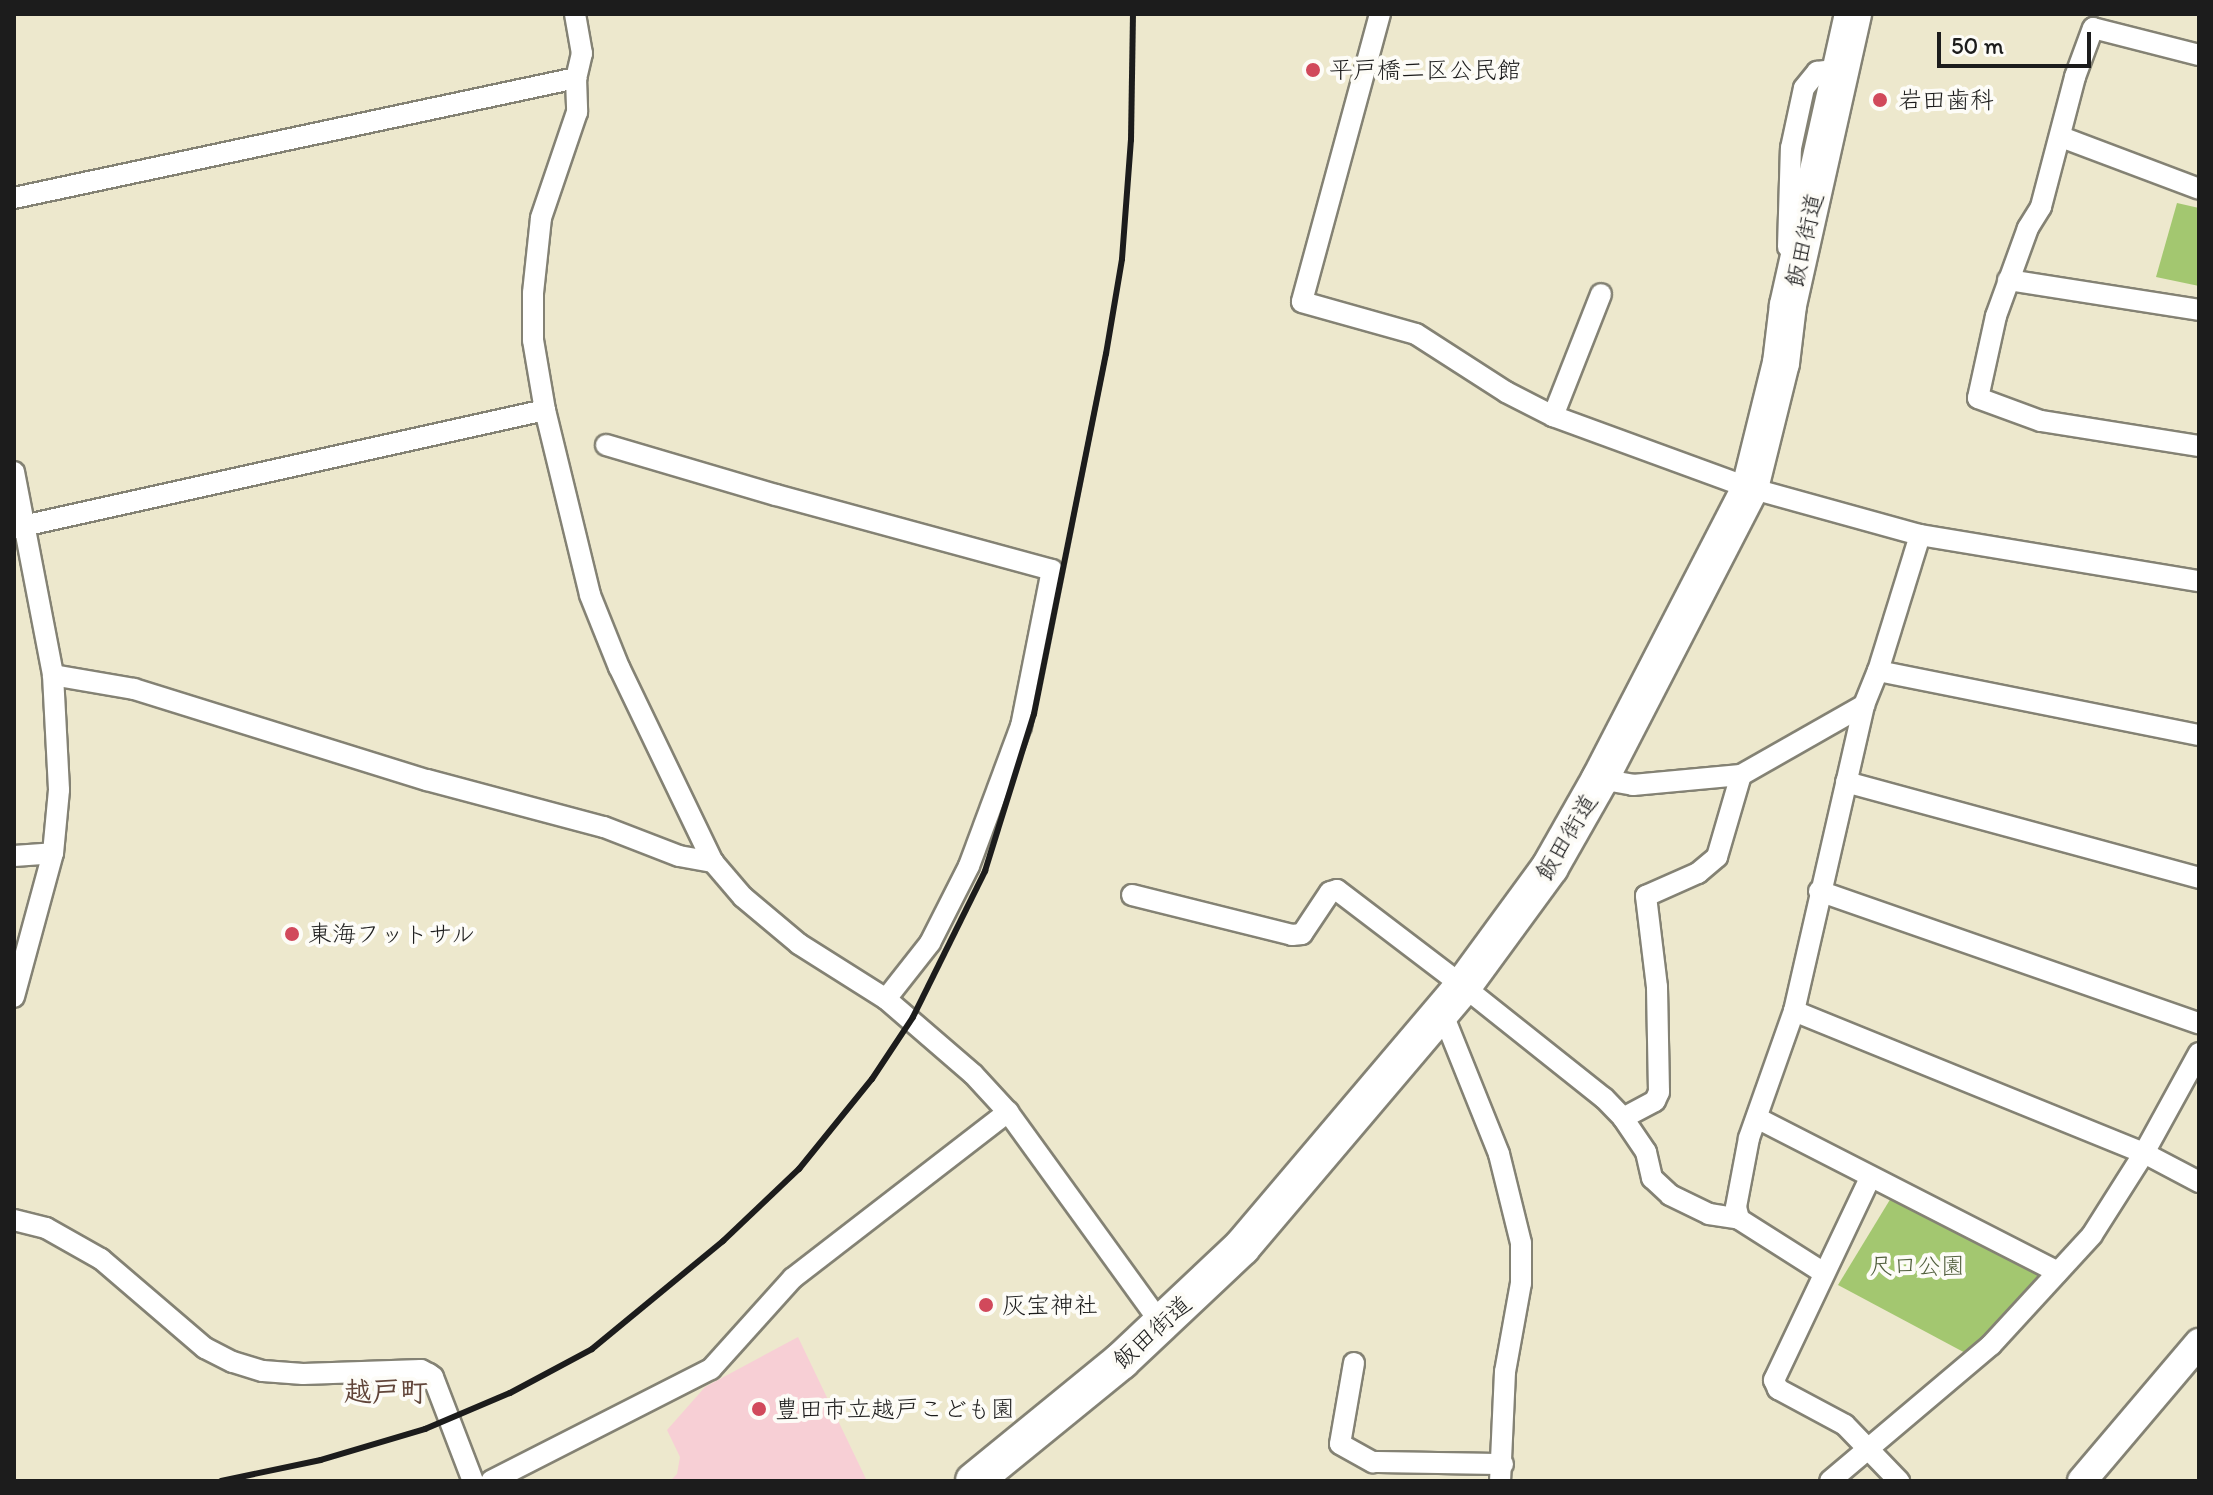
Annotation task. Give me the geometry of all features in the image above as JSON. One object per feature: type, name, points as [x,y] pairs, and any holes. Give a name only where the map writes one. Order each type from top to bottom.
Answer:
[{"type":"highway","name":"飯田街道","points":[[974,1481],[1162,1325],[1242,1247],[1452,999],[1529,898],[1600,779],[1750,488],[1781,363],[1788,305],[1853,14]]},
{"type":"street","points":[[575,14],[582,53],[576,78],[577,112],[541,218],[533,293],[533,340],[545,410],[590,595],[619,667],[713,862],[743,897],[799,944],[886,999],[934,1037],[1008,1112],[1162,1325]]},
{"type":"street","points":[[1380,14],[1302,302],[1416,334],[1506,392],[1553,416],[1750,488],[1920,535],[2199,581]]},
{"type":"street","points":[[2199,55],[2093,28],[2075,77],[2041,207],[2008,280],[1996,316],[1978,398],[2041,421],[2199,446]]},
{"type":"street","points":[[14,198],[576,78]]},
{"type":"street","points":[[2061,137],[2199,189]]},
{"type":"street","points":[[2008,280],[2199,310]]},
{"type":"street","points":[[1553,416],[1601,294]]},
{"type":"street","points":[[19,527],[545,410]]},
{"type":"street","points":[[606,445],[1052,570],[1021,726],[975,852],[952,906],[930,943],[886,999]]},
{"type":"street","points":[[14,472],[19,527],[53,675],[59,790],[53,853],[14,997]]},
{"type":"street","points":[[1739,1219],[1736,1207],[1740,1173],[1794,1011],[1864,705],[1878,671],[1920,535]]},
{"type":"street","points":[[1878,671],[2199,735]]},
{"type":"street","points":[[53,675],[134,689],[427,780],[604,827],[679,856],[713,862]]},
{"type":"street","points":[[1600,779],[1633,785],[1741,775],[1864,705]]},
{"type":"street","points":[[1623,1118],[1655,1101],[1659,1092],[1657,987],[1646,896],[1698,873],[1717,857],[1741,775]]},
{"type":"street","points":[[1846,782],[2199,878]]},
{"type":"street","points":[[14,856],[53,853]]},
{"type":"street","points":[[1132,895],[1292,935],[1302,934],[1330,892],[1337,890],[1452,999],[1604,1098],[1623,1118],[1646,1152],[1652,1178],[1670,1195],[1709,1214],[1739,1219],[1824,1273]]},
{"type":"street","points":[[1819,891],[2199,1023]]},
{"type":"street","points":[[1354,1363],[1340,1444],[1373,1462],[1501,1472],[1505,1372],[1521,1283],[1521,1243],[1499,1154],[1452,999]]},
{"type":"street","points":[[1794,1011],[2144,1153],[2199,1182]]},
{"type":"street","points":[[1830,1481],[1991,1345],[2098,1227],[2144,1153],[2199,1053]]},
{"type":"street","points":[[491,1481],[711,1369],[793,1278],[1008,1112]]},
{"type":"street","points":[[1757,1118],[2058,1272]]},
{"type":"street","points":[[1870,1178],[1775,1384],[1778,1389],[1845,1425],[1899,1481]]},
{"type":"street","points":[[14,1220],[46,1228],[101,1259],[205,1348],[233,1362],[263,1371],[303,1374],[421,1370],[429,1374],[433,1377],[473,1481]]},
{"type":"street","points":[[2082,1481],[2199,1343]]},
{"type":"shaded area","name":"豊田市立越戸こども園","points":[[798,1337],[867,1481],[670,1481],[677,1474],[680,1457],[667,1430],[705,1387]]},
{"type":"green space","points":[[2177,203],[2199,208],[2199,286],[2156,277]]},
{"type":"green space","name":"尺口公園","points":[[1894,1193],[2053,1277],[1971,1356],[1838,1285]]},
{"type":"railway","points":[[221,1481],[321,1460],[425,1429],[510,1393],[592,1349],[723,1241],[799,1169],[872,1079],[913,1017],[985,871],[1034,714],[1122,259],[1131,140],[1133,14]]},
{"type":"place","name":"平戸橋二区公民館","points":[[1313,70]]},
{"type":"place","name":"岩田歯科","points":[[1880,100]]},
{"type":"place","name":"東海フットサル","points":[[292,934]]},
{"type":"place","name":"灰宝神社","points":[[986,1305]]},
{"type":"place","name":"豊田市立越戸こども園","points":[[759,1409]]},
{"type":"district","name":"越戸町","points":[[386,1391]]}]
